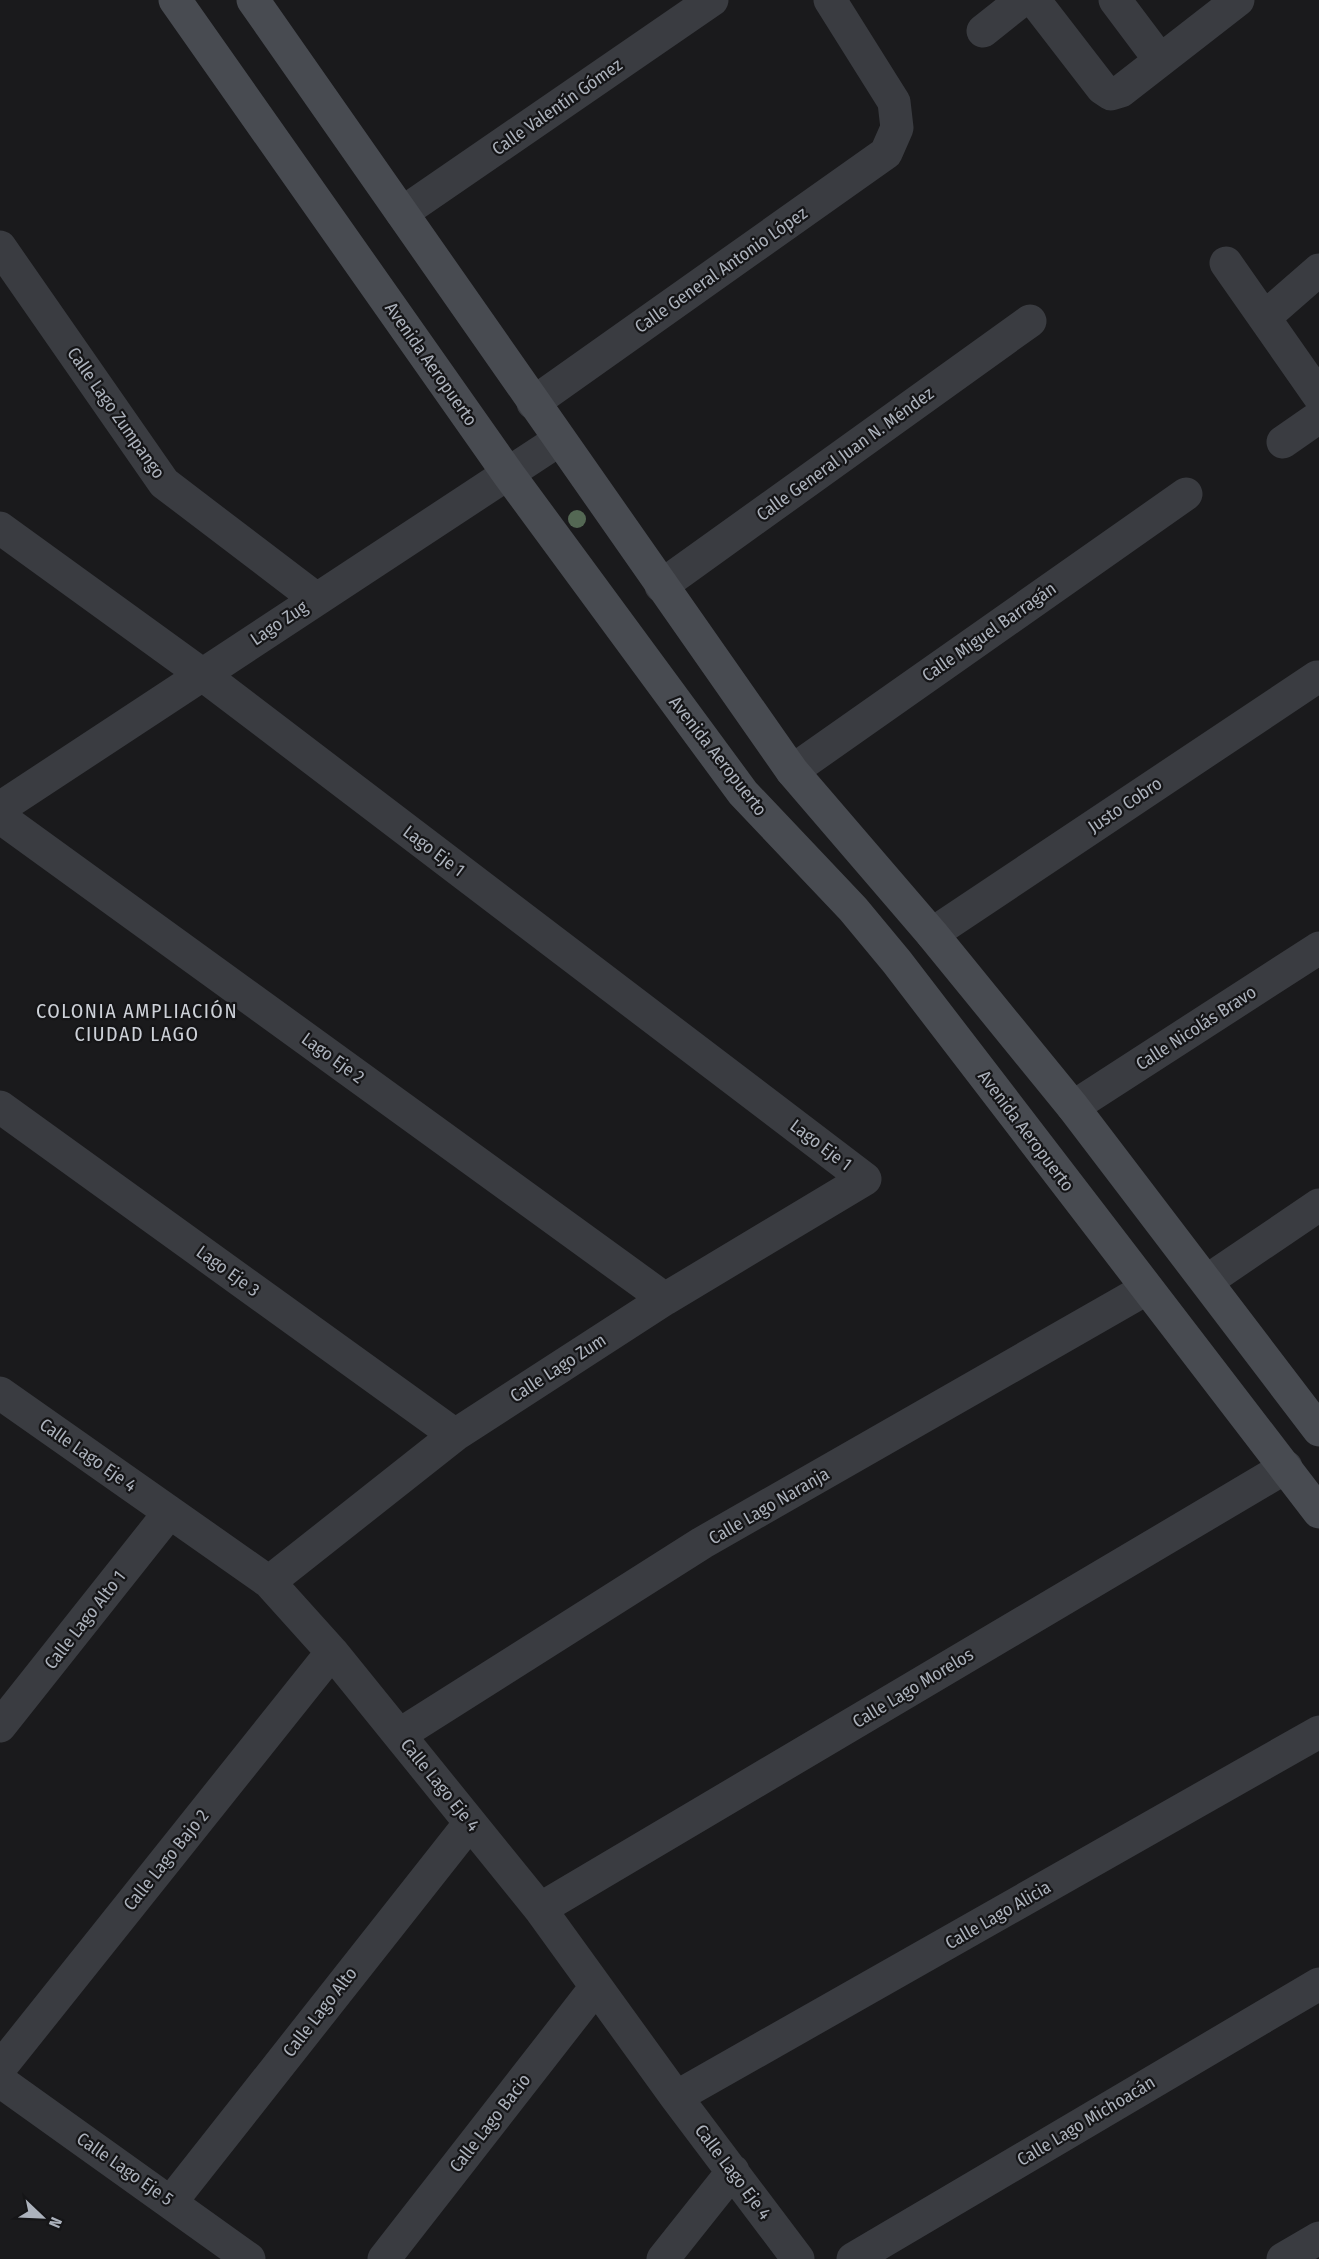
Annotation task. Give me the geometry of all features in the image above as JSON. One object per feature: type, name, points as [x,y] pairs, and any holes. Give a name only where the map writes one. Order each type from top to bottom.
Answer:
[{"type":"street","name":"Avenida Aeropuerto","points":[[175,0],[509,475],[742,793],[853,909],[897,962],[1319,1512]]},
{"type":"street","points":[[253,0],[792,771],[932,934],[1073,1107],[1319,1430]]},
{"type":"street","name":"Calle Valentín Gómez","points":[[402,213],[712,0]]},
{"type":"street","name":"Calle General Antonio López","points":[[533,403],[886,153],[897,128],[894,102],[830,0]]},
{"type":"street","points":[[983,31],[1022,0]]},
{"type":"street","points":[[1034,0],[1101,88],[1111,94],[1121,91],[1238,0]]},
{"type":"street","points":[[1115,0],[1160,60]]},
{"type":"street","name":"Calle Lago Zumpango","points":[[0,247],[164,483],[315,598]]},
{"type":"street","points":[[1226,263],[1319,396]]},
{"type":"street","points":[[1265,316],[1317,275]]},
{"type":"street","name":"Calle General Juan N. Méndez","points":[[661,586],[1029,321]]},
{"type":"street","points":[[1282,442],[1319,417]]},
{"type":"street","name":"Lago Zug","points":[[0,808],[203,675],[315,598],[509,475],[559,440]]},
{"type":"street","name":"Calle Miguel Barragán","points":[[792,771],[1186,494]]},
{"type":"street","name":"Lago Eje 1","points":[[0,528],[203,675],[865,1179]]},
{"type":"street","name":"Justo Cobro","points":[[932,934],[1317,677]]},
{"type":"street","name":"Lago Eje 2","points":[[0,817],[665,1299]]},
{"type":"street","points":[[853,909],[886,880]]},
{"type":"street","name":"Calle Nicolás Bravo","points":[[1073,1107],[1319,948]]},
{"type":"street","name":"Lago Eje 3","points":[[0,1107],[455,1435]]},
{"type":"street","name":"Calle Lago Zum","points":[[269,1582],[455,1435],[665,1299],[865,1179]]},
{"type":"street","points":[[1207,1281],[1319,1205]]},
{"type":"street","name":"Calle Lago Naranja","points":[[399,1735],[702,1544],[1146,1289]]},
{"type":"street","name":"Calle Lago Eje 4","points":[[0,1393],[269,1582],[332,1652],[448,1792],[470,1823],[540,1909],[676,2097],[798,2259]]},
{"type":"street","name":"Calle Lago Morelos","points":[[540,1909],[1286,1467]]},
{"type":"street","name":"Calle Lago Alto 1","points":[[0,1726],[169,1513]]},
{"type":"street","name":"Calle Lago Bajo 2","points":[[0,2068],[332,1652]]},
{"type":"street","name":"Calle Lago Alicia","points":[[676,2097],[1319,1732]]},
{"type":"street","name":"Calle Lago Alto","points":[[171,2202],[470,1823]]},
{"type":"street","name":"Calle Lago Michoacán","points":[[853,2259],[1319,1984]]},
{"type":"street","name":"Calle Lago Bacio","points":[[384,2259],[596,1987]]},
{"type":"street","name":"Calle Lago Eje 5","points":[[0,2081],[249,2259]]},
{"type":"street","points":[[663,2259],[733,2171]]},
{"type":"street","points":[[1283,2259],[1319,2238]]},
{"type":"district","name":"COLONIA AMPLIACIÓN CIUDAD LAGO","points":[[137,1022]]}]
